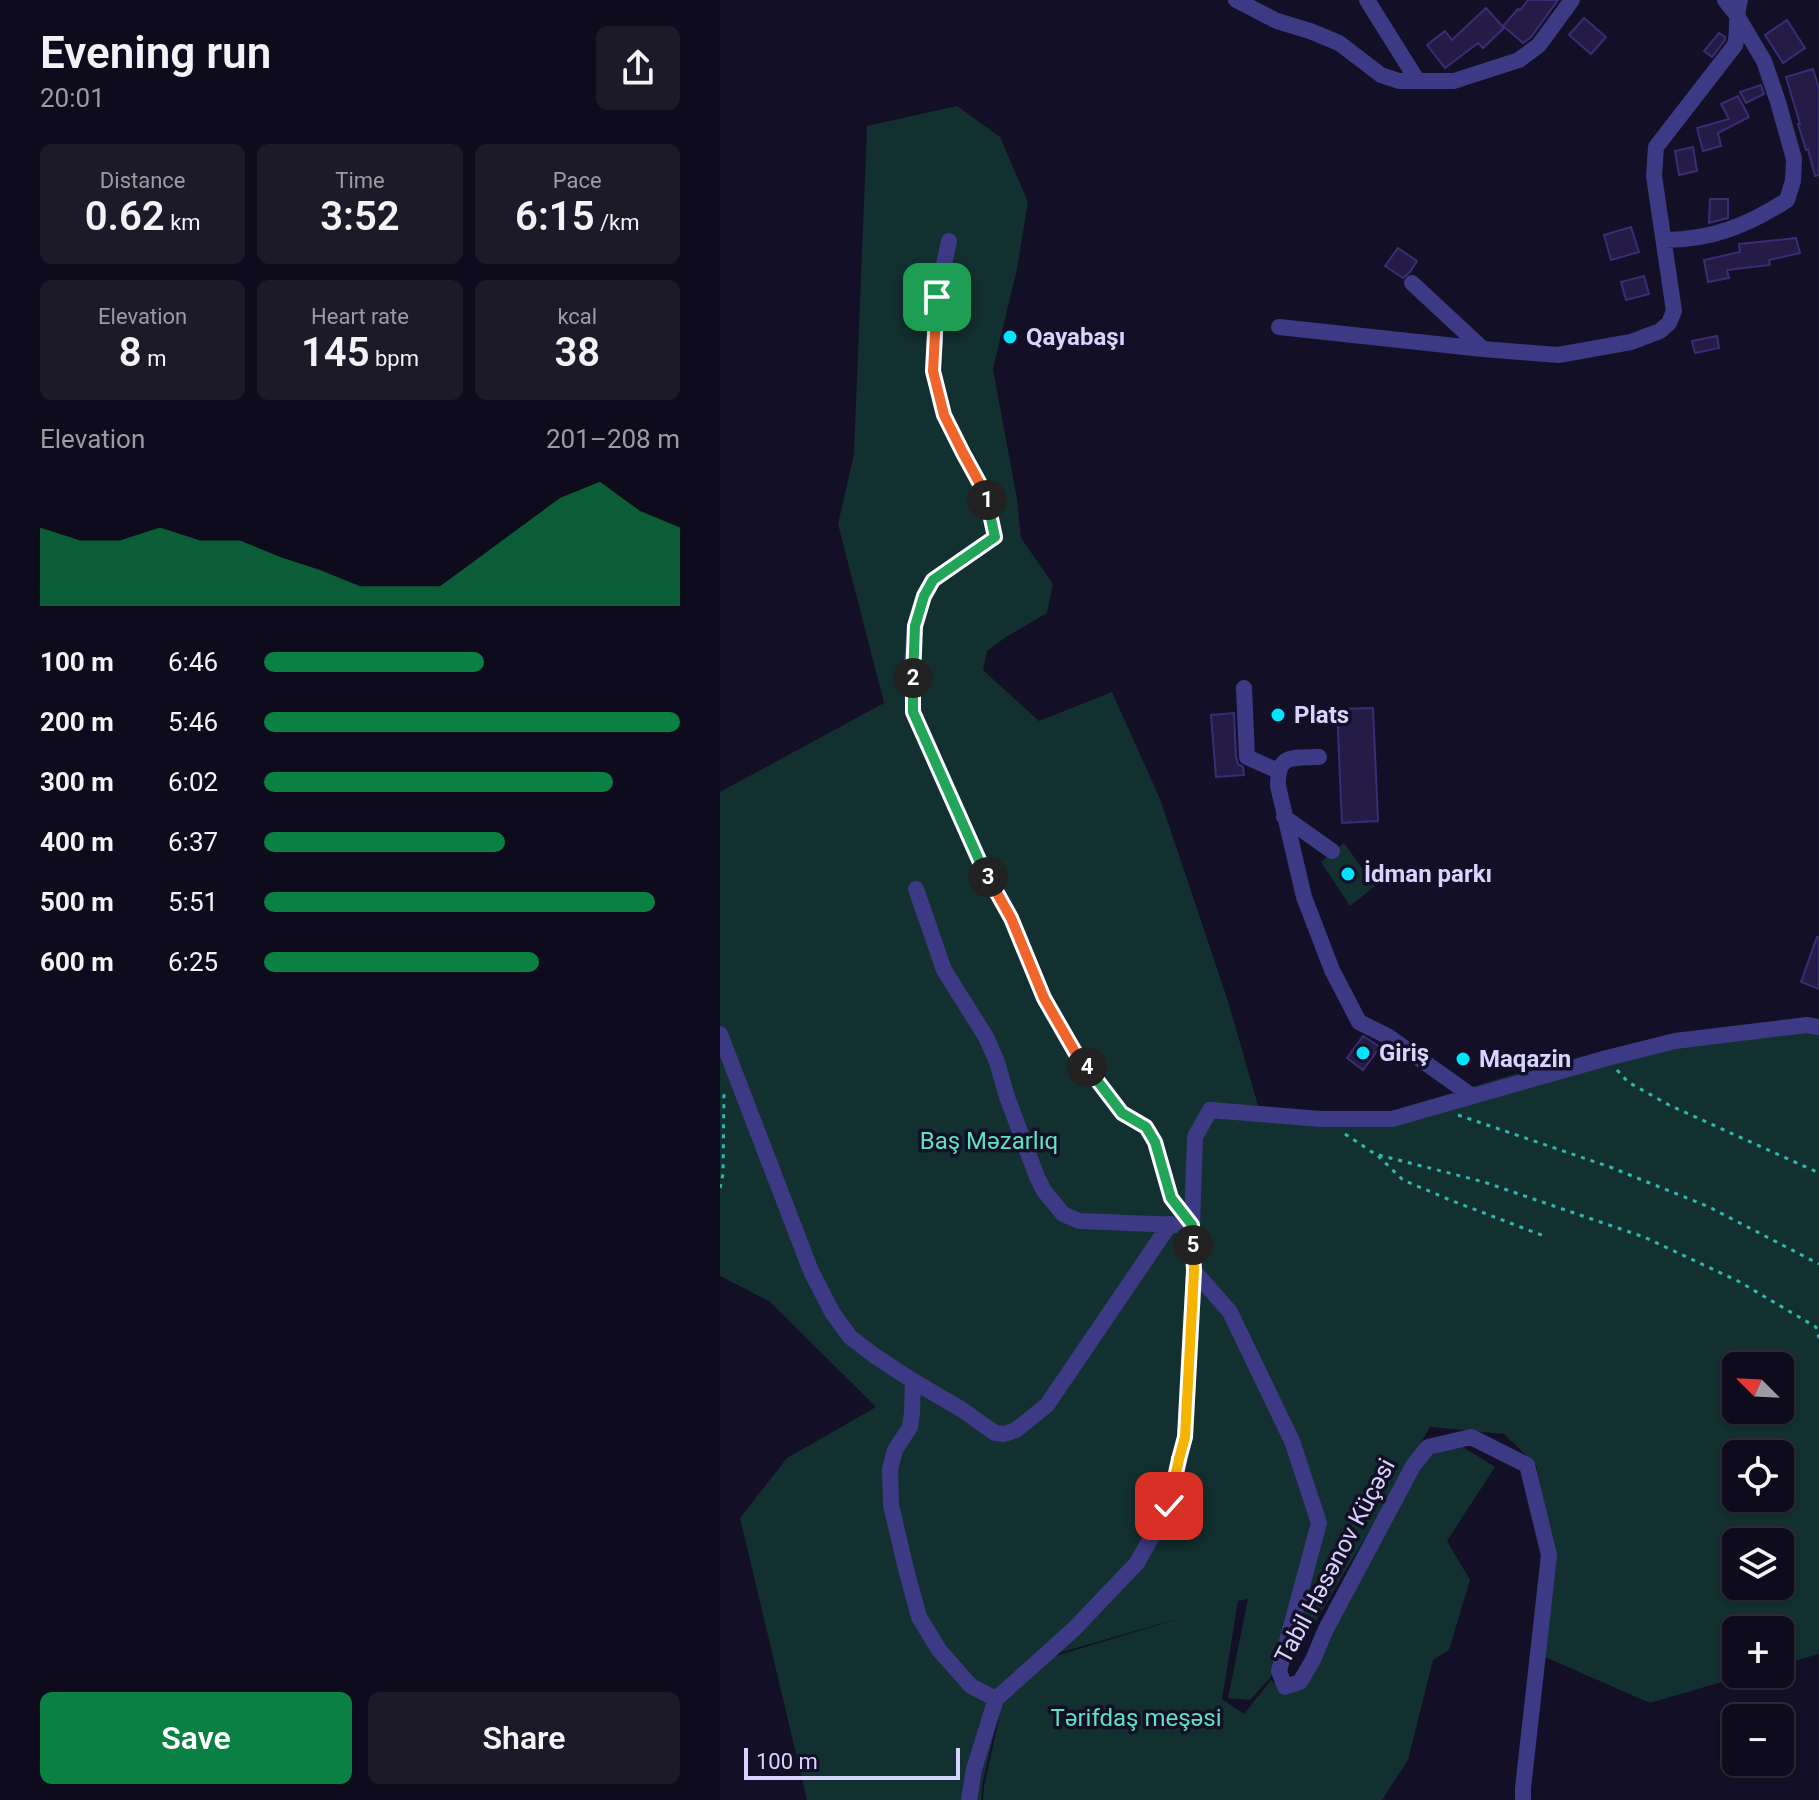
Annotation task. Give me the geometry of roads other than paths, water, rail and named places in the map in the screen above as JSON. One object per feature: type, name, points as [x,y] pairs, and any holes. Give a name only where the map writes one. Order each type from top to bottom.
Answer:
[{"type":"street","points":[[1236,0],[1277,21],[1339,43],[1381,75],[1399,81],[1454,81],[1519,60],[1539,45],[1572,0]]},
{"type":"street","points":[[1367,0],[1417,80]]},
{"type":"street","points":[[1665,240],[1713,236],[1743,224],[1787,200],[1793,181],[1794,159],[1764,61],[1738,7],[1725,0]]},
{"type":"street","points":[[1279,327],[1558,355],[1631,342],[1660,331],[1669,323],[1674,311],[1654,176],[1656,147],[1735,45],[1738,7]]},
{"type":"street","points":[[949,241],[937,297],[933,371],[944,415],[986,495],[995,537],[933,580],[924,596],[915,626],[913,712],[979,860],[1011,918],[1044,998],[1075,1052],[1122,1113],[1146,1127],[1155,1142],[1171,1198],[1192,1225]]},
{"type":"street","points":[[1412,283],[1483,349]]},
{"type":"street","points":[[1244,688],[1247,757],[1278,771]]},
{"type":"street","points":[[1319,757],[1291,758],[1281,764],[1278,771],[1284,817],[1304,897],[1332,970],[1359,1022],[1389,1037],[1472,1096]]},
{"type":"street","points":[[1284,817],[1332,851]]},
{"type":"street","points":[[916,889],[944,970],[986,1037],[997,1062],[1007,1097],[1044,1191],[1063,1214],[1079,1221],[1192,1225]]},
{"type":"street","points":[[969,1800],[974,1769],[996,1699],[1074,1629],[1137,1563],[1169,1506],[1185,1437],[1194,1271],[1195,1137],[1210,1110],[1321,1119],[1392,1119],[1675,1041],[1807,1025],[1819,1027]]},
{"type":"street","points":[[720,1034],[811,1271],[832,1312],[850,1337],[995,1433],[1016,1430],[1047,1405],[1170,1224]]},
{"type":"street","name":"Tabil Həsənov Küçəsi","points":[[1194,1271],[1230,1312],[1292,1441],[1319,1523],[1279,1671],[1285,1687],[1300,1682],[1413,1466],[1428,1447],[1471,1437],[1527,1465],[1549,1555],[1523,1800]]},
{"type":"street","points":[[913,1381],[910,1427],[895,1450],[890,1469],[891,1505],[906,1569],[919,1617],[939,1650],[971,1686],[996,1699]]},
{"type":"place","name":"Qayabaşı","points":[[1010,337]]},
{"type":"place","name":"Plats","points":[[1278,715]]},
{"type":"place","name":"İdman parkı","points":[[1348,874]]},
{"type":"place","name":"Giriş","points":[[1363,1053]]},
{"type":"place","name":"Maqazin","points":[[1463,1059]]},
{"type":"park label","name":"Baş Məzarlıq","points":[[989,1141]]},
{"type":"park label","name":"Tərifdaş meşəsi","points":[[1136,1718]]}]
